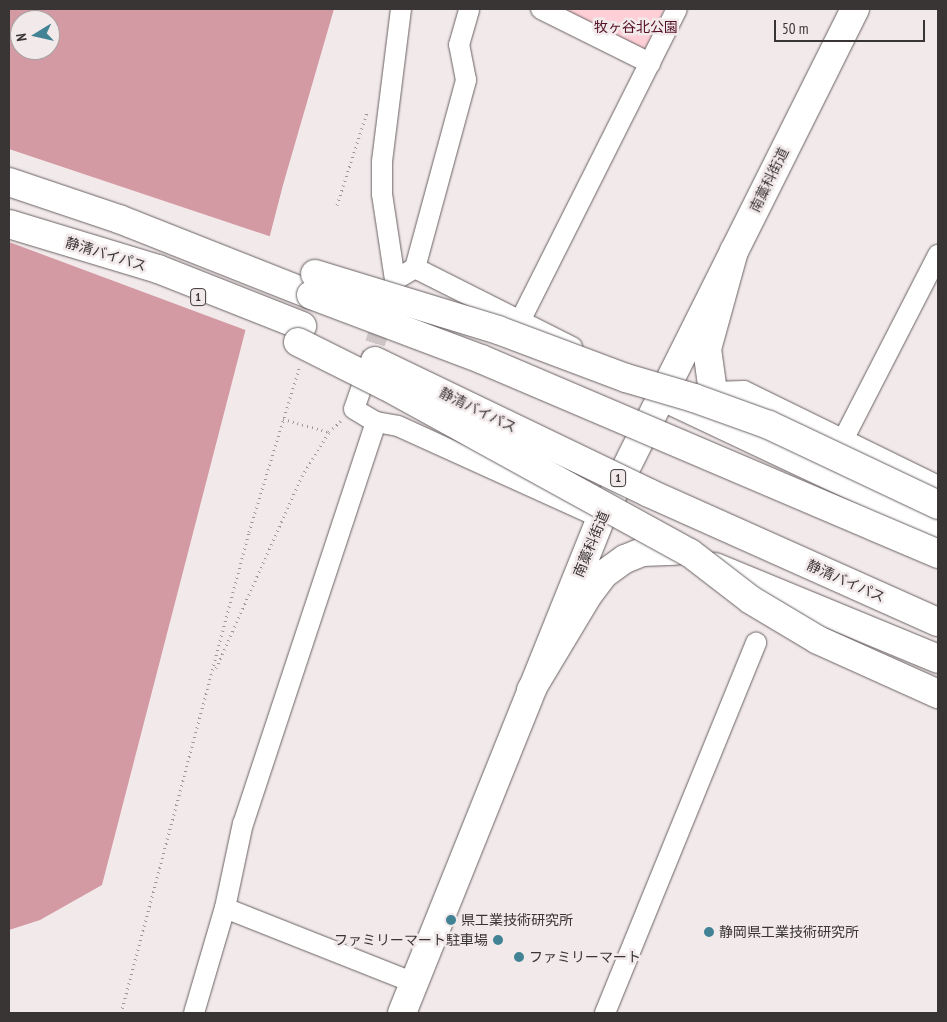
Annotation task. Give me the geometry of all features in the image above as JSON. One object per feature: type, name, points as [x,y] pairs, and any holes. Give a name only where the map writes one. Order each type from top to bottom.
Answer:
[{"type":"main road","name":"南藁科街道","points":[[402,1013],[601,518],[660,395],[855,9]]},
{"type":"main road","points":[[9,182],[119,219],[489,328],[626,378],[694,398],[768,425],[938,505]]},
{"type":"main road","points":[[119,219],[481,359],[938,554]]},
{"type":"main road","name":"静清バイパス","points":[[9,224],[158,269],[302,326],[649,493],[938,622]]},
{"type":"main road","points":[[734,251],[707,349],[713,392],[724,414],[741,433]]},
{"type":"main road","name":"1","points":[[98,252],[298,342],[386,386],[690,553],[752,600],[818,640],[938,694]]},
{"type":"main road","points":[[660,395],[938,527]]},
{"type":"main road","points":[[601,518],[938,659]]},
{"type":"main road","points":[[531,690],[588,595],[604,574],[625,558],[642,552],[676,551]]},
{"type":"street","points":[[400,9],[388,101],[382,194],[395,280],[415,268],[466,80],[459,45],[469,9]]},
{"type":"street","points":[[541,9],[650,63]]},
{"type":"street","points":[[521,319],[677,9]]},
{"type":"street","points":[[844,438],[937,259]]},
{"type":"street","points":[[415,268],[521,319],[660,395]]},
{"type":"street","points":[[362,386],[354,410],[376,422],[398,426],[601,518]]},
{"type":"street","points":[[713,392],[744,391],[844,438],[938,486]]},
{"type":"street","points":[[194,1013],[225,908],[243,822],[376,422]]},
{"type":"street","points":[[605,1013],[756,643]]},
{"type":"street","points":[[225,908],[414,983]]},
{"type":"path","points":[[121,1013],[249,532],[299,366]]},
{"type":"path","points":[[212,676],[302,476],[329,432],[354,410]]},
{"type":"path","points":[[283,419],[329,432]]},
{"type":"green space","name":"牧ヶ谷北公園","points":[[563,9],[664,9],[644,51]]},
{"type":"shaded area","points":[[9,9],[334,9],[283,185],[102,885],[40,920],[9,930]]},
{"type":"pier","points":[[9,149],[272,237],[248,331],[9,242]]},
{"type":"tunnel","points":[[366,372],[386,309]]},
{"type":"place","name":"県工業技術研究所","points":[[451,920]]},
{"type":"place","name":"静岡県工業技術研究所","points":[[709,932]]},
{"type":"place","name":"ファミリーマート駐車場","points":[[498,940]]},
{"type":"place","name":"ファミリーマート","points":[[519,957]]}]
